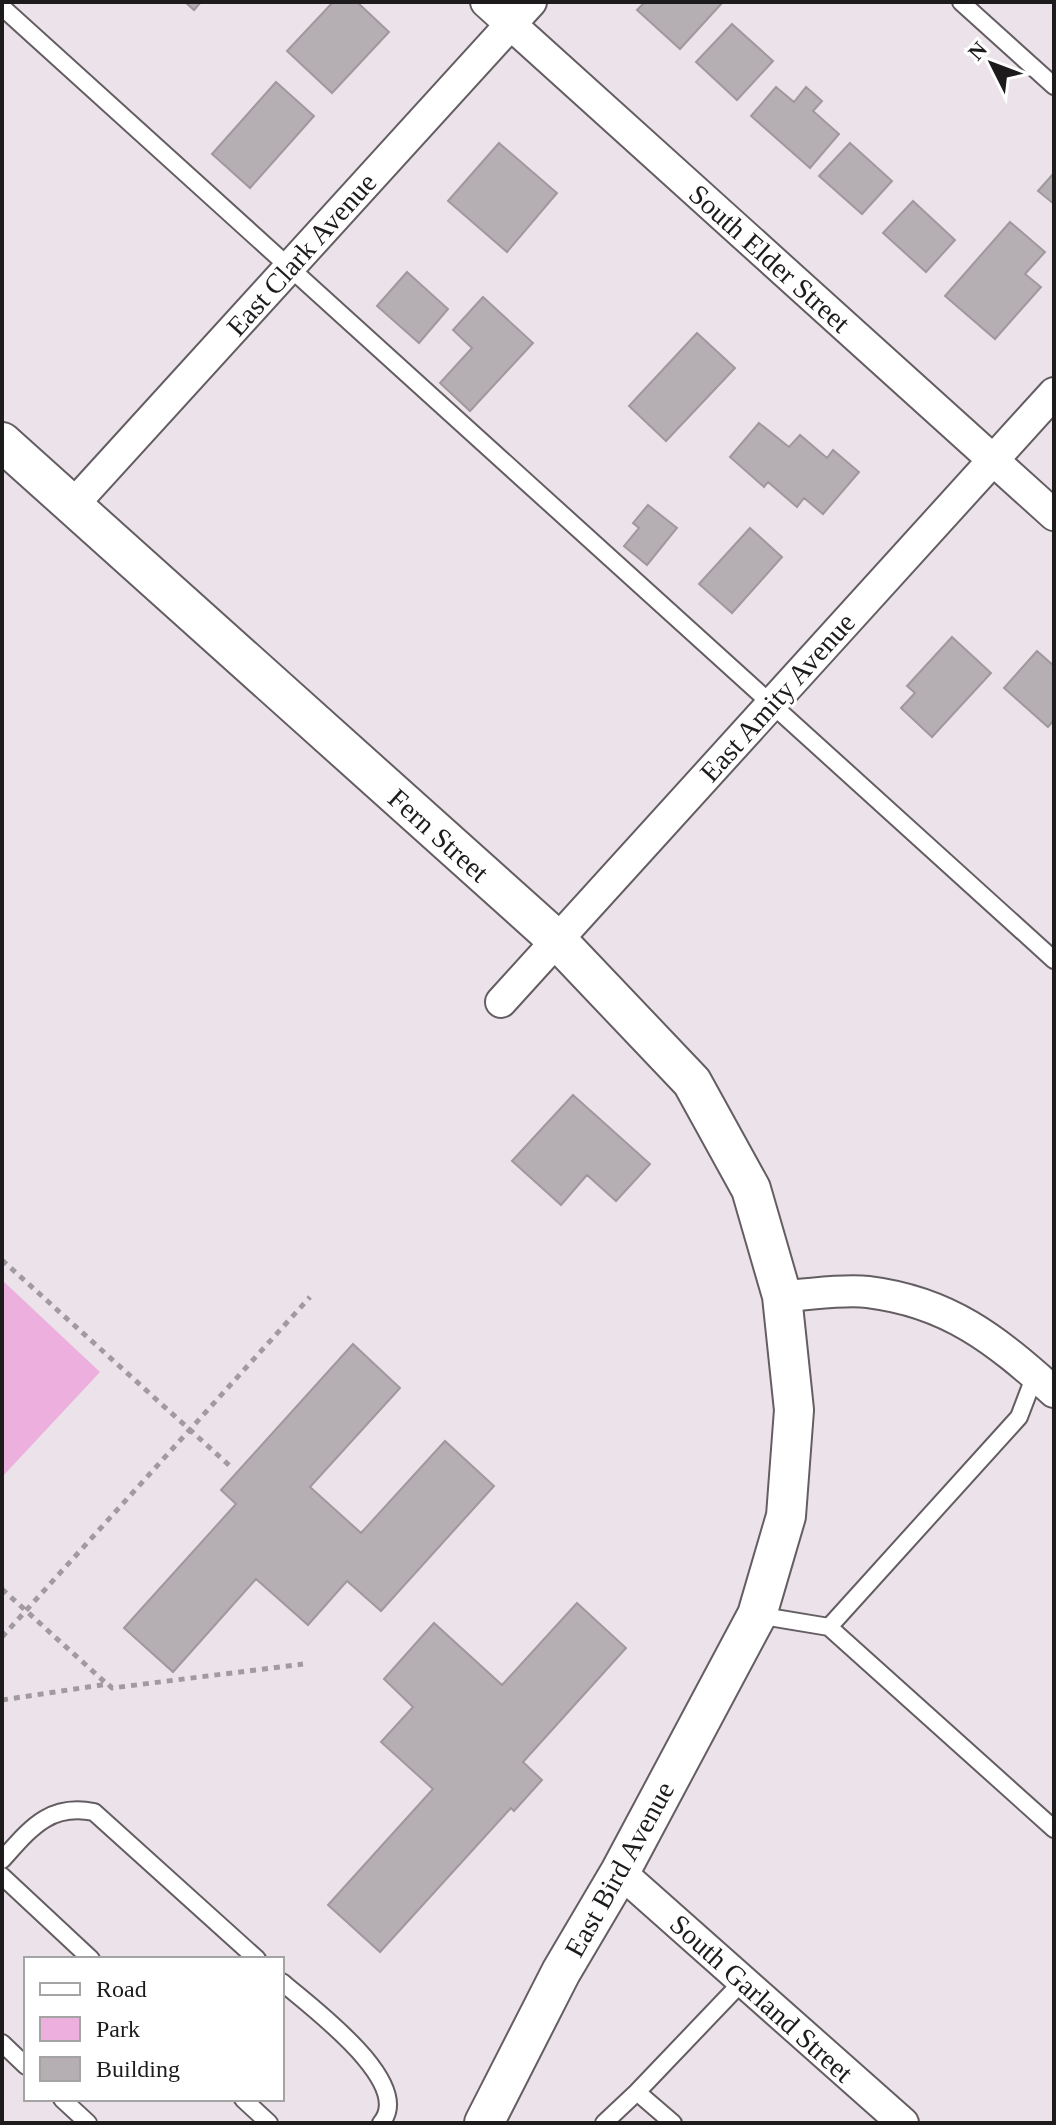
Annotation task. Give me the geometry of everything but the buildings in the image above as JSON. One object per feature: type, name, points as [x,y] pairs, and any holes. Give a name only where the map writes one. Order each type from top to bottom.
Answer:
[{"type":"street","name":"South Elder Street","points":[[486,2],[1054,515]]},
{"type":"street","name":"East Clark Avenue","points":[[72,506],[531,2]]},
{"type":"street","name":"East Amity Avenue","points":[[501,1002],[1054,393]]},
{"type":"street","name":"Fern Street","points":[[2,442],[557,940],[692,1082],[751,1189],[782,1296]]},
{"type":"street","points":[[782,1296],[867,1292],[937,1308],[984,1332],[1048,1374]]},
{"type":"street","name":"East Bird Avenue","points":[[484,2123],[561,1972],[620,1872],[757,1615],[786,1516],[794,1410],[782,1296]]},
{"type":"street","name":"South Garland Street","points":[[620,1872],[903,2123]]},
{"type":"lane","points":[[961,2],[1054,86]]},
{"type":"lane","points":[[2,7],[1054,960]]},
{"type":"lane","points":[[829,1627],[1019,1417],[1048,1374]]},
{"type":"lane","points":[[757,1615],[829,1627],[1054,1829]]},
{"type":"lane","points":[[2,1860],[33,1826],[54,1813],[74,1808],[94,1812],[255,1957]]},
{"type":"lane","points":[[2,1876],[89,1957]]},
{"type":"lane","points":[[604,2123],[743,1981]]},
{"type":"lane","points":[[284,1984],[363,2055],[379,2076],[387,2096],[385,2118],[381,2123]]},
{"type":"lane","points":[[2,2043],[24,2064]]},
{"type":"lane","points":[[637,2092],[673,2123]]},
{"type":"lane","points":[[64,2101],[88,2123]]},
{"type":"lane","points":[[245,2101],[269,2123]]},
{"type":"path","points":[[2,1260],[230,1466]]},
{"type":"path","points":[[2,1637],[310,1297]]},
{"type":"path","points":[[2,1589],[112,1688],[303,1664]]},
{"type":"path","points":[[2,1700],[108,1684]]},
{"type":"green space","points":[[2,1280],[100,1372],[2,1477]]}]
